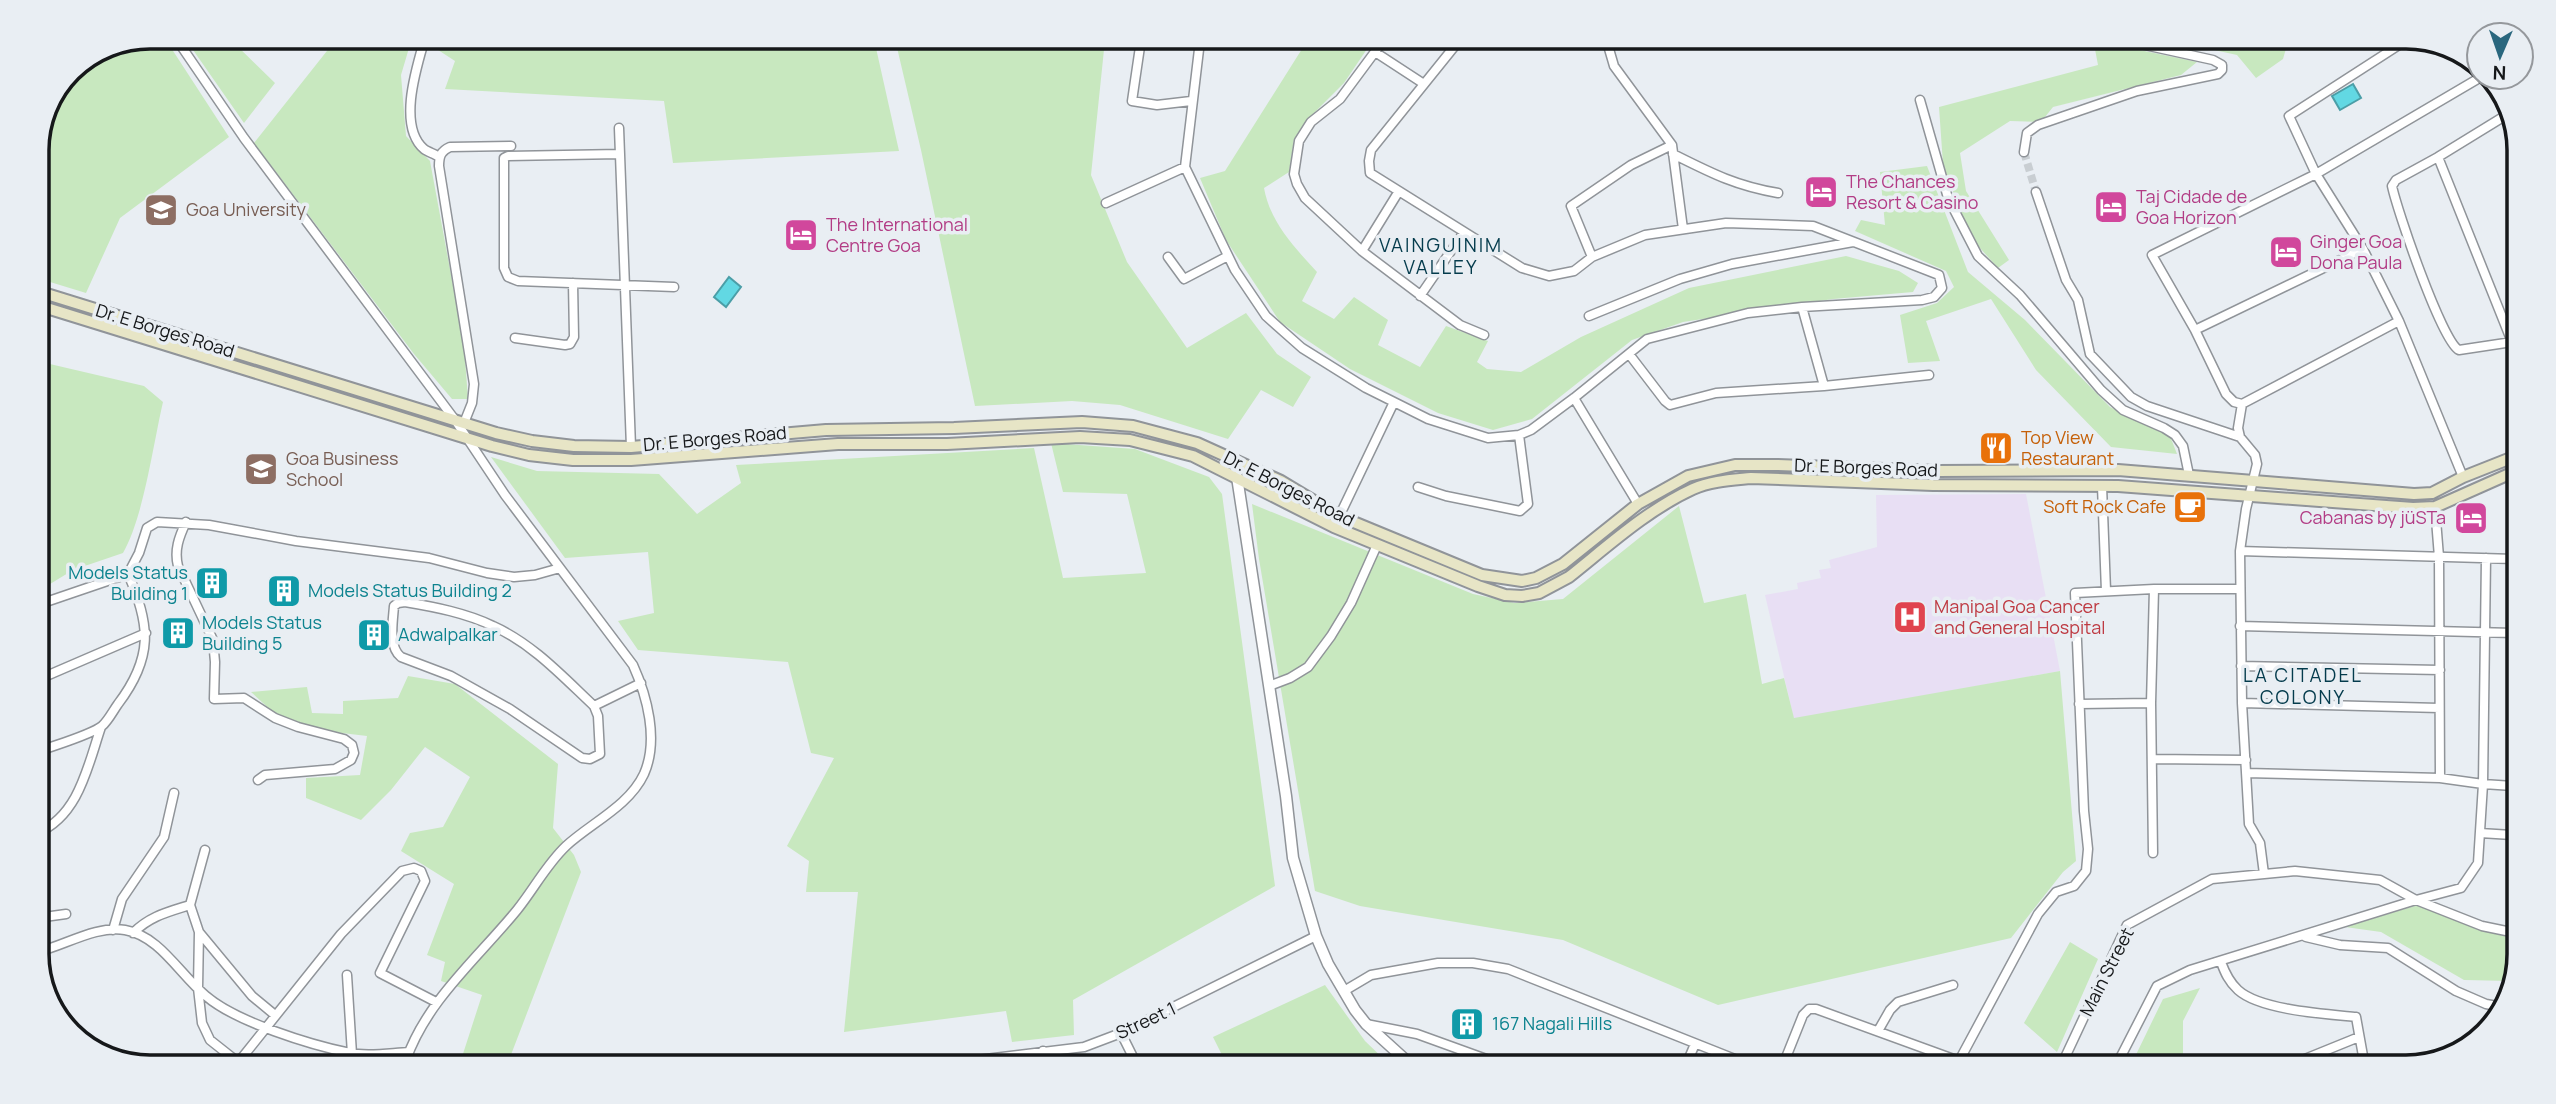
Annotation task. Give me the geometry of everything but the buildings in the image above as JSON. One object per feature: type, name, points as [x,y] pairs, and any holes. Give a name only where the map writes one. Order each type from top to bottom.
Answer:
[{"type":"main road","name":"Dr. E Borges Road","points":[[49,295],[460,422],[532,441],[573,446],[631,447],[826,430],[1082,422],[1133,426],[1197,443],[1281,481],[1337,521],[1377,545],[1505,595],[1522,596],[1554,587],[1656,509],[1695,488],[1725,480],[1751,478],[1933,485],[2102,486],[2413,508],[2435,507],[2507,475]]},
{"type":"main road","name":"Dr. E Borges Road","points":[[49,309],[466,438],[529,454],[573,460],[631,460],[838,444],[947,444],[1080,437],[1130,440],[1193,456],[1337,521],[1482,575],[1522,581],[1536,578],[1563,564],[1638,504],[1688,476],[1735,465],[1937,471],[2118,470],[2414,494],[2432,493],[2507,460]]},
{"type":"street","points":[[184,49],[244,138],[460,422],[466,438],[505,495],[633,665],[645,692],[650,746],[644,773],[629,796],[569,843],[552,860],[518,909],[436,1002],[409,1055]]},
{"type":"street","points":[[422,49],[414,77],[410,114],[417,140],[424,149],[439,157]]},
{"type":"street","points":[[1141,49],[1132,101],[1157,105],[1191,102]]},
{"type":"street","points":[[1199,49],[1185,167],[1228,256],[1266,316],[1303,348],[1327,365],[1428,419],[1488,438],[1519,435],[1531,430],[1574,398],[1647,339],[1748,313],[1922,300],[1934,297],[1942,288],[1939,275],[1813,226],[1726,223],[1684,229],[1644,235],[1592,257],[1574,271],[1549,276],[1522,268],[1370,173],[1371,150],[1452,49]]},
{"type":"street","points":[[1609,49],[1614,66],[1673,150],[1727,181],[1778,193]]},
{"type":"street","points":[[2024,152],[2027,133],[2038,125],[2137,91],[2222,71],[2222,65],[2213,60],[2163,49]]},
{"type":"street","points":[[2393,49],[2289,116],[2316,174],[2363,249],[2399,321],[2463,477]]},
{"type":"street","points":[[1424,84],[1375,51],[1340,99],[1311,122],[1299,141],[1294,174],[1305,198],[1362,251],[1460,325],[1484,335]]},
{"type":"street","points":[[2399,321],[2242,404],[2234,402],[2226,394],[2195,330],[2152,255],[2316,174],[2465,86]]},
{"type":"street","points":[[1920,100],[1948,198],[1978,256],[2020,295],[2101,390],[2123,410],[2175,435],[2182,446],[2189,475]]},
{"type":"street","points":[[2502,118],[2396,180],[2392,186],[2435,309],[2450,342],[2459,350],[2507,342]]},
{"type":"street","points":[[619,128],[631,447]]},
{"type":"street","points":[[460,422],[472,403],[474,384],[439,157],[443,150],[450,147],[511,146]]},
{"type":"street","points":[[1673,150],[1684,229]]},
{"type":"street","points":[[1592,257],[1571,206],[1631,165],[1673,150]]},
{"type":"street","points":[[620,154],[504,158],[503,268],[508,276],[518,281],[674,287]]},
{"type":"street","points":[[2438,157],[2507,324]]},
{"type":"street","points":[[1106,203],[1185,167]]},
{"type":"street","points":[[1362,251],[1399,191]]},
{"type":"street","points":[[2036,192],[2066,280],[2078,300],[2091,354],[2131,397],[2240,438],[2255,455],[2257,464],[2239,551],[2239,589],[2249,824],[2260,843],[2264,874]]},
{"type":"street","points":[[1420,296],[1464,232]]},
{"type":"street","points":[[1589,316],[1680,279],[1732,264],[1853,242]]},
{"type":"street","points":[[2195,330],[2363,249]]},
{"type":"street","points":[[1168,257],[1184,279],[1189,279],[1228,256]]},
{"type":"street","points":[[515,338],[570,344],[574,337],[573,283]]},
{"type":"street","points":[[1802,307],[1824,386]]},
{"type":"street","points":[[1629,354],[1670,405],[1716,393],[1824,386],[1929,374]]},
{"type":"street","points":[[1574,398],[1638,504]]},
{"type":"street","points":[[1337,521],[1394,402]]},
{"type":"street","points":[[2240,438],[2238,428],[2242,404]]},
{"type":"street","points":[[1418,486],[1446,496],[1520,511],[1528,504],[1519,435]]},
{"type":"street","points":[[1237,477],[1293,858],[1316,936],[1328,964],[1366,1024],[1400,1055]]},
{"type":"street","points":[[2102,486],[2106,591]]},
{"type":"street","points":[[2435,507],[2439,557],[2440,778]]},
{"type":"street","points":[[49,601],[128,574],[139,553],[146,528],[157,522],[186,522],[296,541],[429,558],[514,577],[560,568]]},
{"type":"street","points":[[186,522],[176,558],[214,640],[214,699],[244,698],[275,718],[344,739],[352,745],[355,753],[351,760],[335,769],[265,775],[258,780]]},
{"type":"street","points":[[1269,686],[1308,667],[1351,603],[1377,545]]},
{"type":"street","points":[[2239,551],[2507,559]]},
{"type":"street","points":[[2122,1055],[2157,986],[2190,970],[2461,888],[2478,863],[2483,784],[2486,558]]},
{"type":"street","points":[[49,826],[57,822],[72,804],[101,727],[137,678],[144,655],[146,634],[137,593],[128,574]]},
{"type":"street","points":[[2153,853],[2151,703],[2154,589]]},
{"type":"street","points":[[1962,1055],[2038,914],[2056,892],[2074,886],[2086,872],[2088,849],[2075,593],[2239,589]]},
{"type":"street","points":[[405,602],[447,610],[493,625],[549,663],[594,706],[598,716],[600,754],[590,759],[582,758],[510,709],[451,676],[395,653],[394,606],[405,602]]},
{"type":"street","points":[[2240,626],[2507,633]]},
{"type":"street","points":[[49,675],[146,634]]},
{"type":"street","points":[[2241,666],[2440,670]]},
{"type":"street","points":[[594,706],[641,683]]},
{"type":"street","points":[[2242,702],[2440,708]]},
{"type":"street","points":[[2079,704],[2151,703]]},
{"type":"street","points":[[49,747],[101,727]]},
{"type":"street","points":[[2152,759],[2246,760]]},
{"type":"street","points":[[2246,773],[2440,778],[2507,786]]},
{"type":"street","points":[[113,930],[122,899],[163,837],[174,793]]},
{"type":"street","points":[[2480,833],[2507,835]]},
{"type":"street","points":[[205,850],[190,905],[199,932],[198,988],[202,1023],[210,1040],[229,1055]]},
{"type":"street","points":[[244,1055],[341,934],[407,868],[421,871],[425,881],[380,973],[436,1002]]},
{"type":"street","name":"Main Street","points":[[2066,1055],[2127,925],[2212,879],[2295,871],[2380,880],[2416,900],[2482,926],[2507,931]]},
{"type":"street","points":[[132,933],[157,915],[190,905]]},
{"type":"street","points":[[49,916],[66,914]]},
{"type":"street","points":[[49,949],[99,932],[124,930],[150,939],[208,998],[242,1018],[352,1054],[380,1055]]},
{"type":"street","points":[[199,932],[252,996],[275,1015]]},
{"type":"street","name":"Street 1","points":[[1013,1055],[1084,1047],[1121,1033],[1316,936]]},
{"type":"street","points":[[2303,936],[2340,945],[2389,948],[2455,991],[2494,1005]]},
{"type":"street","points":[[2221,962],[2227,977],[2239,991],[2253,999],[2298,1010],[2356,1017],[2363,1055]]},
{"type":"street","points":[[1344,991],[1371,975],[1437,963],[1473,963],[1507,969],[1724,1055]]},
{"type":"street","points":[[347,975],[352,1054]]},
{"type":"street","points":[[1878,1031],[1898,1002],[1953,985]]},
{"type":"street","points":[[1787,1055],[1804,1015],[1809,1009],[1816,1009],[1943,1055]]},
{"type":"street","points":[[1366,1024],[1417,1034],[1475,1055]]},
{"type":"street","points":[[1121,1033],[1132,1055]]},
{"type":"street","points":[[2315,1055],[2359,1037]]},
{"type":"street","points":[[1690,1055],[1695,1044]]},
{"type":"street","points":[[1043,1051],[1043,1055]]},
{"type":"shaded area","name":"Manipal Goa Cancer and General Hospital","points":[[2026,494],[2060,671],[1794,719],[1765,595],[1798,589],[1797,583],[1821,578],[1819,570],[1831,568],[1829,560],[1877,547],[1876,495]]},
{"type":"green space","points":[[172,49],[229,137],[120,218],[86,293],[49,282],[49,143],[57,111],[78,78],[94,66],[130,51]]},
{"type":"green space","points":[[192,49],[240,49],[275,83],[244,123]]},
{"type":"green space","points":[[328,49],[409,49],[401,75],[406,136],[430,161],[464,345],[468,399],[452,399],[414,354],[254,143]]},
{"type":"green space","points":[[437,49],[876,49],[899,151],[673,163],[664,101],[445,89],[455,61]]},
{"type":"green space","points":[[897,49],[1104,49],[1091,175],[1127,262],[1187,348],[1246,313],[1277,354],[1311,377],[1293,407],[1261,390],[1228,439],[1120,405],[1072,401],[975,406]]},
{"type":"green space","points":[[1302,49],[1367,49],[1344,83],[1311,116],[1294,139],[1289,172],[1264,188],[1277,223],[1317,272],[1302,301],[1334,319],[1354,297],[1388,320],[1378,345],[1420,367],[1446,326],[1488,341],[1477,362],[1487,369],[1521,372],[1581,337],[1689,288],[1846,256],[1899,271],[1918,283],[1913,292],[1833,299],[1683,322],[1632,340],[1532,419],[1493,430],[1438,413],[1350,369],[1280,322],[1226,240],[1200,178],[1225,171]]},
{"type":"green space","points":[[2095,49],[2135,49],[2197,62],[2181,75],[2053,107],[2041,122],[2010,121],[1960,153],[1966,191],[2009,260],[1998,268],[1969,236],[1943,164],[1939,107],[2098,65]]},
{"type":"green space","points":[[2210,49],[2286,49],[2283,59],[2256,78],[2237,55]]},
{"type":"green space","points":[[1927,166],[1968,272],[2025,320],[2110,407],[2170,436],[2177,454],[2111,447],[2036,370],[1991,299],[1926,321],[1940,361],[1908,363],[1900,315],[1937,303],[1954,287],[1946,271],[1855,231],[1861,220],[1885,225],[1880,172]]},
{"type":"green space","points":[[49,364],[144,386],[163,402],[137,520],[123,553],[73,570],[49,585]]},
{"type":"green space","points":[[1051,443],[1135,449],[1209,477],[1222,494],[1275,886],[1073,1000],[1074,1035],[1012,1042],[1006,1011],[844,1032],[858,892],[806,892],[809,861],[787,846],[834,758],[811,753],[788,662],[638,650],[618,621],[654,613],[648,552],[565,558],[491,457],[537,471],[659,474],[697,514],[741,483],[736,465],[1034,448],[1063,578],[1146,573],[1127,494],[1063,492]]},
{"type":"green space","points":[[1252,504],[1473,594],[1515,603],[1563,599],[1679,506],[1704,603],[1746,594],[1762,684],[1784,678],[1794,718],[2060,671],[2076,861],[2063,872],[2011,938],[1718,1005],[1563,940],[1360,906],[1315,891]]},
{"type":"green space","points":[[408,676],[455,684],[558,764],[553,828],[574,855],[581,872],[511,1055],[463,1055],[482,995],[441,981],[445,962],[427,955],[454,884],[401,851],[410,833],[443,827],[470,777],[425,747],[391,790],[361,820],[306,798],[306,778],[360,775],[367,736],[317,730],[277,716],[251,692],[307,687],[312,713],[343,714],[343,701],[398,698]]},
{"type":"green space","points":[[2418,905],[2470,926],[2507,937],[2503,981],[2464,980],[2381,932],[2345,927]]},
{"type":"green space","points":[[2070,942],[2098,959],[2057,1052],[2024,1023]]},
{"type":"green space","points":[[1325,985],[1365,1041],[1380,1055],[1222,1055],[1213,1037]]},
{"type":"green space","points":[[2200,988],[2183,1021],[2183,1055],[2136,1055],[2163,999]]},
{"type":"water","points":[[2353,84],[2361,98],[2340,110],[2332,96]]},
{"type":"water","points":[[729,277],[741,287],[726,307],[714,297]]},
{"type":"tunnel","points":[[2024,152],[2036,192]]},
{"type":"place","name":"The Chances Resort & Casino","points":[[1821,192]]},
{"type":"place","name":"Taj Cidade de Goa Horizon","points":[[2111,207]]},
{"type":"place","name":"Goa University","points":[[161,210]]},
{"type":"place","name":"The International Centre Goa","points":[[801,235]]},
{"type":"place","name":"Ginger Goa Dona Paula","points":[[2286,252]]},
{"type":"place","name":"Top View Restaurant","points":[[1996,448]]},
{"type":"place","name":"Goa Business School","points":[[261,469]]},
{"type":"place","name":"Soft Rock Cafe","points":[[2190,507]]},
{"type":"place","name":"Cabanas by jüSTa","points":[[2471,518]]},
{"type":"place","name":"Models Status Building 1","points":[[212,583]]},
{"type":"place","name":"Models Status Building 2","points":[[284,591]]},
{"type":"place","name":"Manipal Goa Cancer and General Hospital","points":[[1910,617]]},
{"type":"place","name":"Models Status Building 5","points":[[178,633]]},
{"type":"place","name":"Adwalpalkar","points":[[374,635]]},
{"type":"place","name":"167 Nagali Hills","points":[[1467,1024]]},
{"type":"district","name":"VAINGUINIM VALLEY","points":[[1441,256]]},
{"type":"district","name":"LA CITADEL COLONY","points":[[2303,686]]}]
